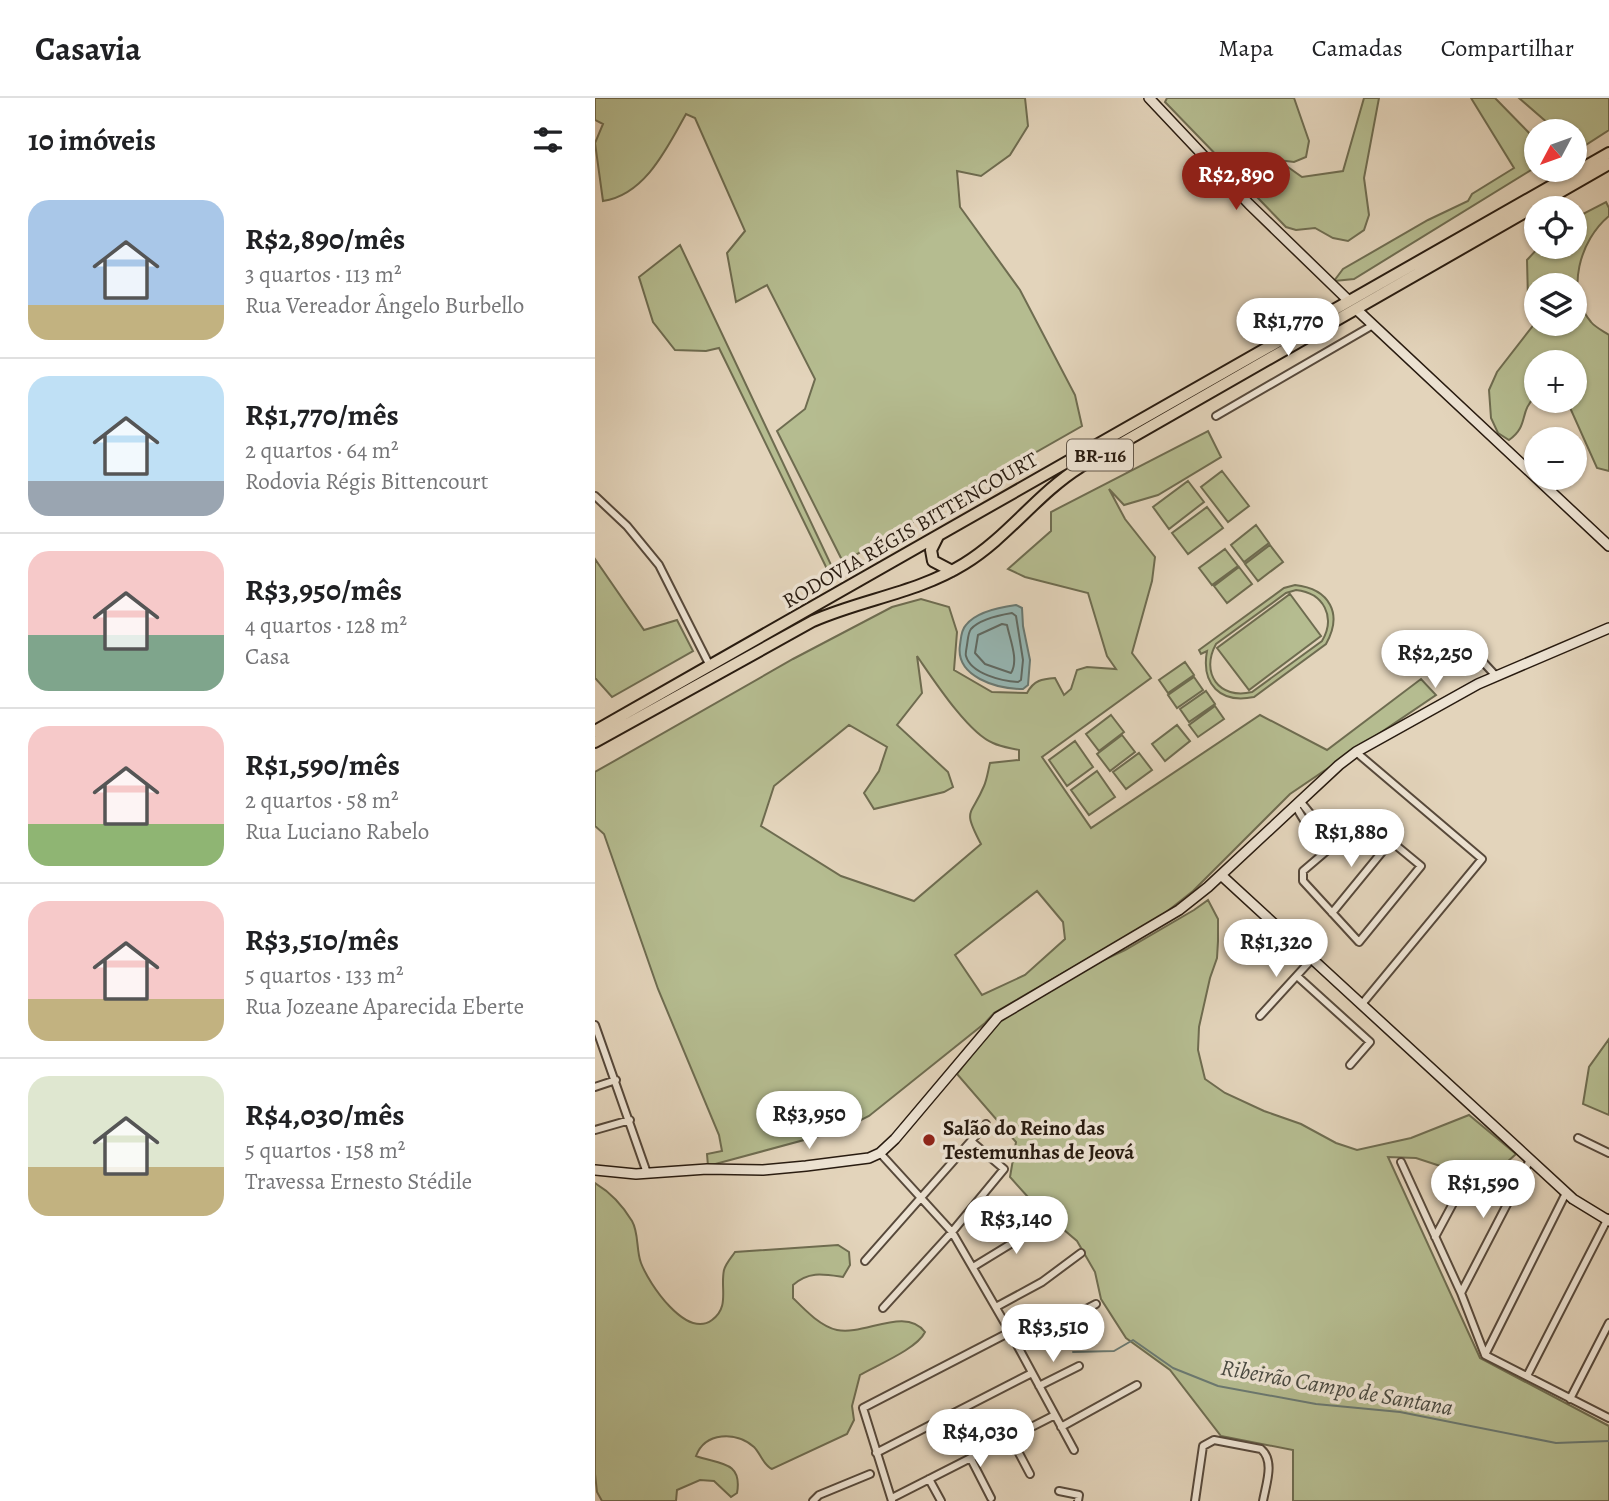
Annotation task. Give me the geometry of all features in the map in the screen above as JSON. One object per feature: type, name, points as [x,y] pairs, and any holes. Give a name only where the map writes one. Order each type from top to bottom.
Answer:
[{"type":"highway","name":"RODOVIA RÉGIS BITTENCOURT","points":[[595,742],[813,621],[902,593],[952,571],[997,541],[1051,488],[1080,467],[1609,153]]},
{"type":"highway","name":"RODOVIA RÉGIS BITTENCOURT","points":[[595,731],[938,536],[1609,164]]},
{"type":"highway","points":[[938,536],[931,550],[933,561],[952,571]]},
{"type":"main road","points":[[1149,98],[1249,204],[1352,305],[1609,546]]},
{"type":"main road","points":[[595,1170],[647,1173],[707,1169],[773,1170],[860,1160],[880,1153],[895,1139],[998,1017],[1165,919],[1221,874],[1356,752],[1496,676],[1609,628]]},
{"type":"main road","points":[[1221,874],[1566,1193],[1585,1208],[1608,1219]]},
{"type":"street","points":[[1216,415],[1373,325]]},
{"type":"street","points":[[595,496],[627,526],[659,565],[710,666]]},
{"type":"street","points":[[1471,649],[1496,676]]},
{"type":"street","points":[[1356,752],[1482,859],[1362,1004]]},
{"type":"street","points":[[1297,803],[1330,838],[1332,845]]},
{"type":"street","points":[[1364,819],[1391,841],[1421,866],[1359,942],[1301,876],[1303,871],[1364,819]]},
{"type":"street","points":[[1332,913],[1391,841]]},
{"type":"street","points":[[1260,1016],[1313,959]]},
{"type":"street","points":[[1297,976],[1370,1042],[1350,1065]]},
{"type":"street","points":[[595,1025],[598,1040],[616,1080],[647,1173]]},
{"type":"street","points":[[595,1087],[616,1080]]},
{"type":"street","points":[[595,1130],[630,1120]]},
{"type":"street","points":[[865,1261],[986,1124]]},
{"type":"street","points":[[1578,1138],[1609,1153]]},
{"type":"street","points":[[883,1308],[952,1232],[1004,1169],[971,1141]]},
{"type":"street","points":[[880,1153],[952,1232],[1074,1450]]},
{"type":"street","points":[[1461,1293],[1530,1160]]},
{"type":"street","points":[[1401,1162],[1461,1293],[1485,1355],[1609,1418]]},
{"type":"street","points":[[1435,1237],[1465,1181]]},
{"type":"street","points":[[1485,1355],[1566,1193]]},
{"type":"street","points":[[1527,1376],[1608,1219]]},
{"type":"street","points":[[973,1267],[1045,1223]]},
{"type":"street","points":[[996,1307],[1042,1282],[1081,1254]]},
{"type":"street","points":[[1017,1345],[1096,1304]]},
{"type":"street","points":[[1570,1398],[1609,1322]]},
{"type":"street","points":[[1010,1332],[863,1408],[892,1500],[1055,1415]]},
{"type":"street","points":[[1039,1386],[1079,1366]]},
{"type":"street","points":[[876,1453],[1032,1373]]},
{"type":"street","points":[[1061,1427],[1137,1385]]},
{"type":"street","points":[[1010,1438],[1030,1474]]},
{"type":"street","points":[[1195,1501],[1203,1446],[1214,1440],[1261,1449],[1267,1454],[1269,1461],[1263,1501]]},
{"type":"street","points":[[971,1459],[991,1498]]},
{"type":"street","points":[[813,1501],[819,1495],[870,1474]]},
{"type":"street","points":[[929,1479],[941,1501]]},
{"type":"street","points":[[1059,1492],[1078,1498]]},
{"type":"green space","points":[[595,98],[1025,98],[1028,126],[1010,155],[981,176],[957,171],[960,207],[1020,290],[1075,395],[1082,426],[843,562],[777,431],[805,409],[815,379],[767,285],[736,302],[727,253],[745,231],[695,118],[686,114],[662,155],[643,180],[618,197],[603,201],[595,143],[603,124],[595,120]]},
{"type":"green space","points":[[1167,98],[1294,98],[1309,141],[1306,157],[1294,162],[1278,160],[1302,177],[1343,171],[1364,98],[1379,98],[1364,178],[1369,215],[1364,230],[1348,241],[1333,238],[1315,228],[1296,230],[1286,227],[1165,102]]},
{"type":"green space","points":[[1471,98],[1495,98],[1524,128],[1524,174],[1354,279],[1334,281],[1343,269],[1428,220],[1468,201],[1472,194],[1514,168]]},
{"type":"green space","points":[[1519,98],[1609,98],[1609,130],[1587,144],[1587,119],[1543,119]]},
{"type":"green space","points":[[1606,202],[1609,216],[1587,245],[1587,212]]},
{"type":"green space","points":[[680,245],[833,569],[828,571],[719,348],[706,351],[675,350],[653,322],[639,277]]},
{"type":"green space","points":[[1582,259],[1579,273],[1527,273],[1527,260]]},
{"type":"green space","points":[[1587,316],[1593,324],[1609,335],[1609,471],[1597,468],[1587,446],[1587,427],[1579,427],[1572,413],[1587,413],[1587,350],[1524,350],[1525,413],[1520,429],[1509,440],[1498,433],[1491,418],[1489,390],[1497,372],[1525,336],[1587,336]]},
{"type":"green space","points":[[1208,431],[1221,457],[1158,495],[1124,505],[1109,489],[1125,519],[1155,557],[1152,581],[1132,653],[1151,678],[1042,757],[1091,828],[1260,715],[1327,750],[1421,679],[1436,695],[1290,794],[1193,891],[1160,917],[994,1013],[869,1116],[841,1130],[708,1166],[707,1154],[722,1151],[719,1135],[658,989],[604,834],[595,826],[595,772],[793,659],[892,607],[921,599],[949,607],[957,632],[954,670],[992,692],[1027,693],[1039,681],[1055,678],[1064,695],[1071,689],[1077,670],[1087,667],[1116,669],[1107,656],[1088,593],[1025,577],[1008,569],[1051,531],[1051,512]],"holes":[[[917,656],[973,728],[993,743],[1019,750],[1019,760],[990,763],[984,786],[970,818],[981,844],[914,901],[841,876],[761,826],[774,786],[849,725],[887,747],[879,771],[864,793],[874,809],[944,792],[953,787],[948,772],[897,725],[922,693]],[[1037,891],[1063,922],[1065,939],[1025,975],[982,995],[955,955]]]},
{"type":"green space","points":[[1222,471],[1249,506],[1228,522],[1201,487]]},
{"type":"green space","points":[[1188,481],[1204,502],[1169,529],[1153,507]]},
{"type":"green space","points":[[1207,507],[1223,528],[1188,554],[1172,533]]},
{"type":"green space","points":[[1256,525],[1269,543],[1244,562],[1231,545]]},
{"type":"green space","points":[[1270,545],[1283,562],[1258,581],[1245,564]]},
{"type":"green space","points":[[1225,549],[1238,566],[1212,585],[1199,568]]},
{"type":"green space","points":[[595,559],[644,630],[677,620],[693,651],[612,697],[595,678]]},
{"type":"green space","points":[[1239,567],[1252,584],[1227,603],[1214,586]]},
{"type":"green space","points":[[1295,585],[1307,587],[1325,598],[1333,613],[1331,633],[1326,644],[1254,697],[1231,697],[1223,694],[1210,682],[1206,663],[1207,651],[1201,654],[1199,650],[1284,588]],"holes":[[[1296,590],[1306,592],[1320,601],[1325,608],[1328,623],[1322,641],[1252,692],[1230,692],[1222,688],[1216,682],[1210,665],[1216,644],[1286,593]]]},
{"type":"green space","points":[[1290,594],[1321,636],[1249,690],[1217,648]]},
{"type":"green space","points":[[1185,662],[1194,675],[1168,693],[1159,680]]},
{"type":"green space","points":[[1194,677],[1203,690],[1177,708],[1168,695]]},
{"type":"green space","points":[[1206,691],[1215,704],[1189,722],[1180,709]]},
{"type":"green space","points":[[1215,706],[1224,719],[1198,737],[1189,725]]},
{"type":"green space","points":[[1111,715],[1124,732],[1099,751],[1086,734]]},
{"type":"green space","points":[[1177,725],[1190,741],[1165,761],[1152,744]]},
{"type":"green space","points":[[1122,735],[1135,752],[1110,771],[1097,754]]},
{"type":"green space","points":[[1075,741],[1093,767],[1067,786],[1049,760]]},
{"type":"green space","points":[[1139,753],[1152,770],[1126,789],[1113,772]]},
{"type":"green space","points":[[1097,771],[1115,797],[1089,815],[1071,790]]},
{"type":"green space","points":[[1208,900],[1218,919],[1218,941],[1217,958],[1199,1027],[1198,1050],[1205,1079],[1225,1093],[1357,1150],[1411,1138],[1469,1115],[1516,1154],[1486,1181],[1416,1158],[1388,1157],[1480,1358],[1609,1426],[1609,1501],[1293,1501],[1293,1450],[1221,1436],[1170,1370],[1126,1338],[1101,1299],[1095,1272],[1077,1241],[1037,1207],[1010,1177],[1016,1142],[957,1074],[1001,1018],[1082,970],[1125,950]]},
{"type":"green space","points":[[1609,1039],[1609,1115],[1583,1104],[1589,1067]]},
{"type":"green space","points":[[595,1183],[616,1200],[632,1221],[641,1263],[660,1295],[680,1316],[691,1322],[702,1324],[718,1315],[723,1303],[724,1270],[735,1252],[838,1245],[849,1252],[850,1265],[843,1277],[805,1277],[793,1285],[793,1298],[798,1303],[819,1321],[837,1330],[848,1331],[907,1322],[917,1325],[925,1332],[905,1350],[860,1375],[852,1406],[854,1420],[847,1434],[772,1469],[766,1465],[754,1447],[739,1438],[722,1436],[706,1442],[696,1456],[732,1469],[738,1482],[737,1493],[731,1497],[714,1481],[700,1480],[677,1490],[676,1501],[602,1501],[597,1492],[595,1474]]},
{"type":"water","points":[[1016,605],[1022,608],[1030,660],[1028,685],[1023,689],[1001,687],[980,679],[964,665],[960,656],[962,632],[970,620],[989,611]]},
{"type":"waterway","name":"Ribeirão Campo de Santana","points":[[1073,1352],[1114,1351],[1133,1340],[1173,1368],[1218,1386],[1316,1404],[1400,1412],[1556,1443],[1609,1441]]},
{"type":"place","name":"Salão do Reino das Testemunhas de Jeová","points":[[929,1140]]}]
